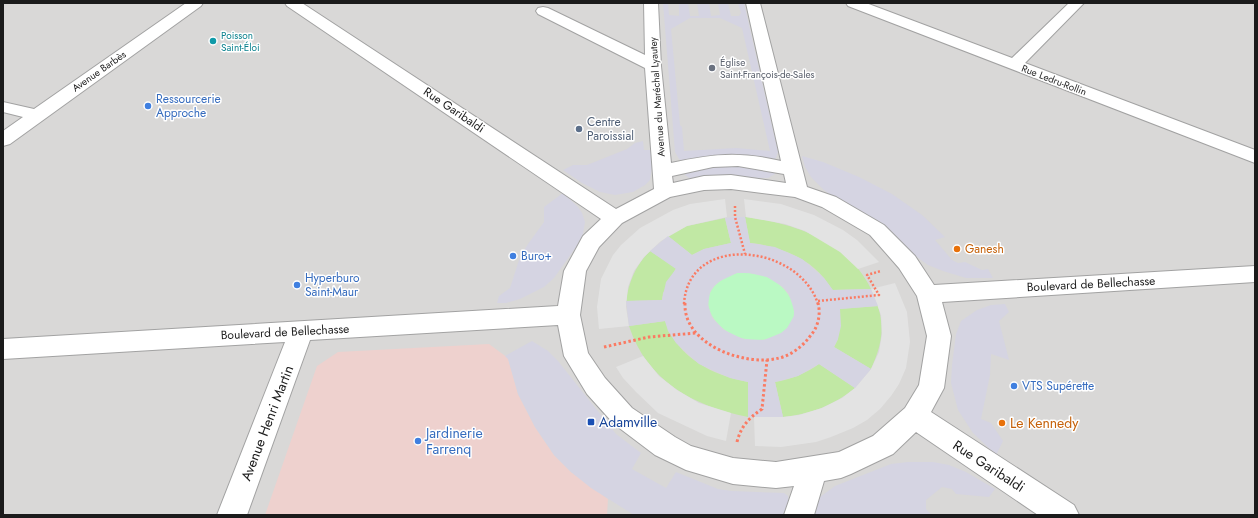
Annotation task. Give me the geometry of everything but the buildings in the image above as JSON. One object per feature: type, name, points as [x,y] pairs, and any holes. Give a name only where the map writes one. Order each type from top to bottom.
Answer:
[{"type":"street","name":"Avenue Barbès","points":[[3,140],[36,115],[196,3]]},
{"type":"street","name":"Rue Garibaldi","points":[[292,3],[615,218]]},
{"type":"street","name":"Avenue du Maréchal Lyautey","points":[[651,3],[653,66],[663,182]]},
{"type":"street","points":[[753,3],[798,191]]},
{"type":"street","name":"Rue Ledru-Rollin","points":[[853,3],[1255,157]]},
{"type":"street","points":[[1014,65],[1077,3]]},
{"type":"street","points":[[543,11],[653,66]]},
{"type":"street","points":[[3,107],[36,115]]},
{"type":"street","points":[[663,182],[731,182],[798,191],[828,202],[877,230],[907,262],[928,294],[939,336],[931,388],[914,416],[883,445],[841,464],[776,475],[733,470],[686,457],[665,446],[623,416],[596,386],[576,356],[568,315],[575,271],[591,242],[615,218],[663,182],[697,164],[729,160],[761,162],[794,170]]},
{"type":"street","name":"Boulevard de Bellechasse","points":[[928,294],[1255,274]]},
{"type":"street","name":"Boulevard de Bellechasse","points":[[3,349],[568,315]]},
{"type":"street","name":"Avenue Henri Martin","points":[[232,515],[301,332]]},
{"type":"street","name":"Rue Garibaldi","points":[[914,416],[1064,515]]},
{"type":"street","points":[[799,515],[813,469]]},
{"type":"path","points":[[735,200],[735,217],[745,254]]},
{"type":"path","points":[[745,254],[764,257],[782,263],[798,273],[810,286],[818,301],[819,317],[815,333],[804,346],[788,356],[767,360],[747,360],[727,354],[710,346],[696,333],[687,317],[683,301],[687,286],[696,272],[709,262],[726,256],[745,254]]},
{"type":"path","points":[[818,301],[879,295],[867,275]]},
{"type":"path","points":[[615,343],[670,334],[696,333]]},
{"type":"path","points":[[736,448],[740,429],[751,417],[762,409],[767,360]]},
{"type":"shaded area","points":[[3,3],[1255,3],[1255,515],[3,515]]},
{"type":"shaded area","points":[[663,3],[668,3],[669,15],[679,16],[679,3],[688,3],[690,16],[699,16],[697,3],[709,3],[711,16],[720,15],[718,3],[728,3],[731,16],[739,16],[741,13],[738,3],[744,3],[778,152],[776,158],[773,160],[682,161],[675,152]],"holes":[[[690,18],[720,18],[742,28],[770,151],[736,148],[684,151],[682,127],[680,125],[671,29]]]},
{"type":"shaded area","points":[[643,141],[644,150],[653,150],[650,180],[645,185],[633,192],[615,195],[600,192],[582,183],[563,170],[573,165],[587,165],[627,149],[635,143]]},
{"type":"shaded area","points":[[802,156],[823,162],[859,177],[892,194],[922,215],[945,237],[935,240],[952,260],[958,263],[965,262],[982,270],[988,269],[993,278],[966,278],[928,265],[824,190],[811,177],[805,167]]},
{"type":"shaded area","points":[[726,164],[774,172],[775,174],[768,178],[730,177],[691,179],[685,175],[687,172]]},
{"type":"shaded area","points":[[563,193],[578,207],[585,222],[583,234],[576,247],[554,278],[544,287],[520,299],[506,303],[497,303],[499,296],[510,288],[520,257],[544,222],[544,207]]},
{"type":"shaded area","points":[[725,199],[727,217],[687,226],[661,241],[644,257],[634,271],[628,287],[626,307],[629,326],[599,329],[597,307],[601,279],[613,255],[621,245],[640,228],[673,210],[690,204]]},
{"type":"shaded area","points":[[744,199],[781,204],[814,215],[843,230],[857,240],[879,262],[858,269],[840,252],[805,231],[785,224],[746,217]]},
{"type":"shaded area","points":[[745,217],[750,243],[775,247],[802,259],[824,278],[833,290],[871,289],[878,306],[840,309],[841,326],[838,339],[834,347],[871,369],[855,388],[819,364],[798,376],[775,382],[783,417],[748,417],[748,382],[730,378],[699,364],[676,343],[668,331],[665,321],[629,326],[626,301],[662,300],[666,282],[676,269],[650,251],[668,236],[692,255],[704,249],[731,243],[725,218]],"holes":[[[737,273],[749,273],[767,277],[783,287],[789,294],[794,310],[794,316],[787,328],[781,333],[764,340],[743,339],[724,330],[712,318],[708,305],[710,292],[720,281]]]},
{"type":"shaded area","points":[[895,283],[907,312],[910,342],[906,368],[899,384],[880,409],[867,420],[853,428],[816,442],[781,447],[755,446],[754,417],[783,417],[799,415],[822,408],[842,398],[855,388],[871,369],[879,352],[882,334],[881,315],[871,289]]},
{"type":"shaded area","points":[[1005,304],[1009,312],[999,321],[1009,360],[991,354],[990,375],[981,419],[991,423],[1003,441],[996,455],[973,433],[958,410],[951,383],[952,365],[956,334],[961,321],[977,310],[991,305]]},
{"type":"shaded area","points":[[532,341],[548,351],[558,361],[616,434],[641,453],[632,469],[666,488],[676,472],[718,489],[784,493],[788,496],[789,503],[786,515],[634,515],[591,488],[571,472],[554,455],[535,427],[518,394],[508,359],[505,356]]},
{"type":"shaded area","name":"Jardinerie Farrenq","points":[[489,344],[508,358],[518,394],[535,427],[554,455],[571,472],[608,499],[607,515],[265,515],[317,366],[338,352]]},
{"type":"shaded area","points":[[643,356],[659,376],[677,390],[699,403],[731,413],[726,441],[707,436],[658,413],[636,392],[623,378],[616,367]]},
{"type":"shaded area","points":[[933,462],[949,465],[966,472],[995,489],[989,497],[956,494],[952,489],[942,487],[926,500],[926,509],[931,514],[929,515],[811,515],[816,500],[835,486],[891,464]]},
{"type":"green space","points":[[745,217],[782,224],[818,237],[848,258],[861,272],[871,289],[832,290],[817,270],[797,256],[774,247],[750,243]]},
{"type":"green space","points":[[725,218],[731,243],[704,249],[692,255],[668,236],[687,226]]},
{"type":"green space","points":[[650,251],[676,268],[663,293],[662,300],[626,301],[634,274],[645,256]]},
{"type":"green space","points":[[737,273],[767,277],[783,288],[793,304],[794,313],[792,321],[787,329],[778,335],[760,340],[743,338],[727,331],[716,321],[709,308],[709,295],[718,283]]},
{"type":"green space","points":[[878,306],[881,323],[881,338],[871,369],[834,347],[838,339],[839,309]]},
{"type":"green space","points":[[665,321],[678,345],[687,355],[698,363],[722,375],[748,382],[748,417],[709,406],[691,398],[660,376],[647,362],[637,345],[629,326]]},
{"type":"green space","points":[[819,364],[855,388],[838,400],[821,408],[803,414],[783,417],[775,382],[798,376]]},
{"type":"place","name":"Poisson Saint-Éloi","points":[[213,41]]},
{"type":"place","name":"Église Saint-François-de-Sales","points":[[712,68]]},
{"type":"place","name":"Ressourcerie Approche","points":[[148,106]]},
{"type":"place","name":"Centre Paroissial","points":[[579,129]]},
{"type":"place","name":"Ganesh","points":[[957,249]]},
{"type":"place","name":"Buro+","points":[[513,256]]},
{"type":"place","name":"Hyperburo Saint-Maur","points":[[297,285]]},
{"type":"place","name":"VTS Supérette","points":[[1014,386]]},
{"type":"place","name":"Adamville","points":[[591,422]]},
{"type":"place","name":"Le Kennedy","points":[[1002,423]]},
{"type":"place","name":"Jardinerie Farrenq","points":[[418,441]]}]
